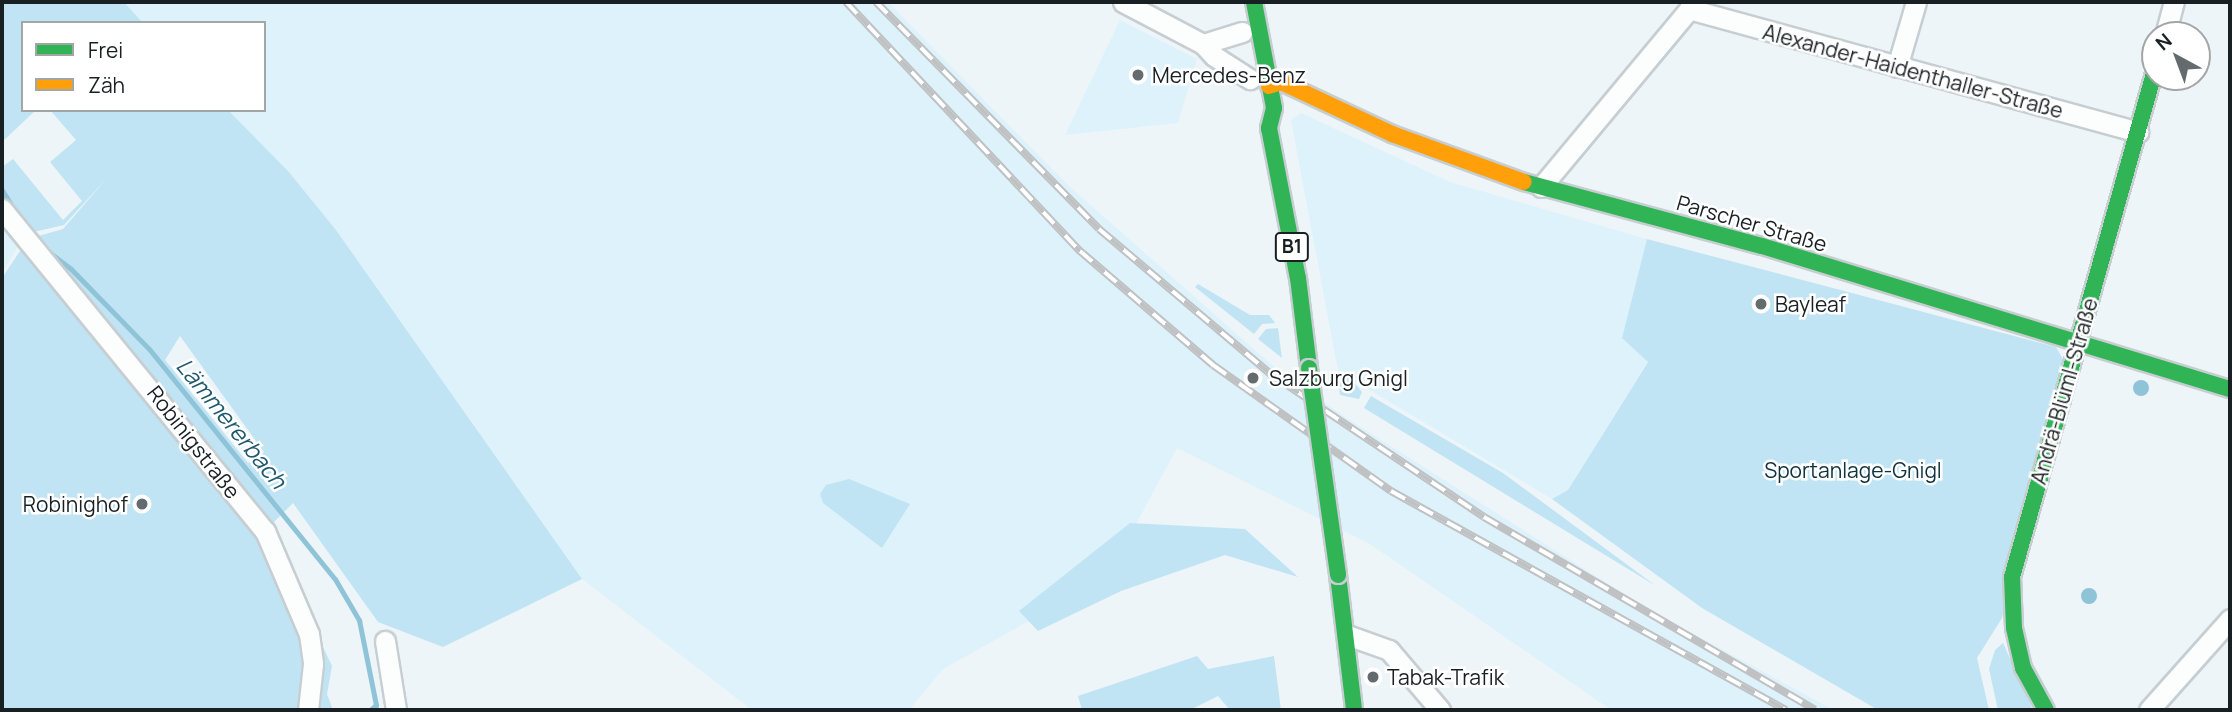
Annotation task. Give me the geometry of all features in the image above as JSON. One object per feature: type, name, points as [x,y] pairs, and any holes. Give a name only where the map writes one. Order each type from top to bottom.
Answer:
[{"type":"street","points":[[1123,2],[1203,44],[1214,56],[1250,79]]},
{"type":"street","name":"B1","points":[[1254,2],[1274,108],[1269,128],[1298,278],[1347,635],[1354,710]]},
{"type":"street","points":[[1258,20],[1263,2]]},
{"type":"street","points":[[1897,67],[1916,2]]},
{"type":"street","points":[[2169,21],[2174,2]]},
{"type":"street","points":[[1541,187],[1692,5]]},
{"type":"street","name":"Alexander-Haidenthaller-Straße","points":[[1692,5],[1897,67],[2138,132]]},
{"type":"street","name":"B1","points":[[1238,12],[1259,120],[1269,128]]},
{"type":"street","points":[[1203,44],[1242,32]]},
{"type":"street","name":"Parscher Straße","points":[[1269,86],[1281,82],[1443,156],[1541,187],[1762,246],[2230,389]]},
{"type":"street","name":"Andrä-Blüml-Straße","points":[[2046,710],[2023,668],[2014,628],[2012,577],[2149,91]]},
{"type":"street","name":"Robinigstraße","points":[[2,209],[152,389],[265,531],[309,635],[313,664],[308,710]]},
{"type":"street","points":[[2149,710],[2230,620]]},
{"type":"street","points":[[1347,635],[1390,650],[1440,710]]},
{"type":"street","points":[[385,641],[396,710]]},
{"type":"shaded area","points":[[124,2],[888,2],[1069,186],[1273,366],[1342,415],[1649,610],[1834,710],[1611,710],[1370,544],[1177,448],[1127,541],[1031,620],[943,669],[909,710],[752,710],[582,579],[336,230],[288,171],[230,112],[266,112],[266,21],[141,21]]},
{"type":"shaded area","points":[[1120,20],[1197,59],[1178,123],[1065,135]]},
{"type":"shaded area","points":[[1301,113],[1450,182],[1647,239],[1622,338],[1648,361],[1568,490],[1552,499],[1338,371],[1291,120]]},
{"type":"shaded area","points":[[2,221],[21,242],[2,273]]},
{"type":"shaded area","points":[[2141,380],[2149,388],[2141,396],[2133,388]]},
{"type":"shaded area","points":[[2089,588],[2095,590],[2095,602],[2089,604],[2083,602],[2081,596],[2083,590]]},
{"type":"green space","points":[[2,2],[124,2],[141,21],[21,21],[21,112],[34,112],[2,142]]},
{"type":"green space","points":[[52,112],[230,112],[288,171],[336,230],[582,579],[443,647],[378,622],[293,503],[265,531],[298,595],[308,710],[2,710],[2,278],[28,239],[63,229],[107,178],[64,225],[29,233],[2,197],[2,167],[13,159],[63,220],[82,201],[50,162],[76,140]],"holes":[[[180,336],[264,452],[248,463],[165,360]]]},
{"type":"green space","name":"Sportanlage-Gnigl","points":[[1647,239],[2056,347],[2064,361],[2002,618],[1977,658],[1989,710],[1878,710],[1702,608],[1552,499],[1568,490],[1648,362],[1622,338]]},
{"type":"green space","points":[[1198,284],[1250,315],[1269,315],[1275,323],[1262,324],[1254,334],[1195,287]]},
{"type":"green space","points":[[1278,328],[1282,358],[1258,339],[1266,329]]},
{"type":"green space","points":[[1346,372],[1362,392],[1359,399],[1340,395],[1338,375]]},
{"type":"green space","points":[[1371,396],[1503,473],[1656,586],[1364,408]]},
{"type":"green space","points":[[849,479],[910,504],[882,548],[823,503],[820,494],[826,485]]},
{"type":"green space","points":[[1130,523],[1245,529],[1298,577],[1225,555],[1121,591],[1038,631],[1019,611]]},
{"type":"green space","points":[[316,632],[332,666],[327,694],[333,710],[311,710]]},
{"type":"green space","points":[[2003,643],[2033,710],[1998,710],[1989,669],[1995,650]]},
{"type":"green space","points":[[1197,656],[1208,669],[1274,656],[1281,710],[1230,710],[1218,696],[1190,710],[1082,710],[1078,696]]},
{"type":"waterway","name":"Lämmererbach","points":[[2,190],[16,212]]},
{"type":"waterway","name":"Lämmererbach","points":[[46,250],[71,269],[150,350],[335,579],[359,620],[376,705],[370,710]]},
{"type":"railway","points":[[846,2],[1080,251],[1213,365],[1391,491],[1786,710]]},
{"type":"railway","points":[[876,2],[1099,229],[1272,375],[1484,517],[1815,710]]},
{"type":"traffic: fast","points":[[1254,2],[1274,108],[1269,128],[1298,278],[1309,368]]},
{"type":"traffic: fast","points":[[2046,710],[2023,668],[2014,628],[2012,577],[2149,91]]},
{"type":"traffic: fast","points":[[1524,182],[1762,246],[2230,389]]},
{"type":"traffic: fast","points":[[1309,368],[1338,575]]},
{"type":"traffic: fast","points":[[1338,575],[1354,710]]},
{"type":"traffic: slow","points":[[1269,86],[1281,82],[1392,134],[1524,182]]},
{"type":"place","name":"Mercedes-Benz","points":[[1138,75]]},
{"type":"place","name":"Bayleaf","points":[[1761,304]]},
{"type":"place","name":"Salzburg Gnigl","points":[[1253,378]]},
{"type":"place","name":"Robinighof","points":[[142,504]]},
{"type":"place","name":"Tabak-Trafik","points":[[1373,677]]}]
